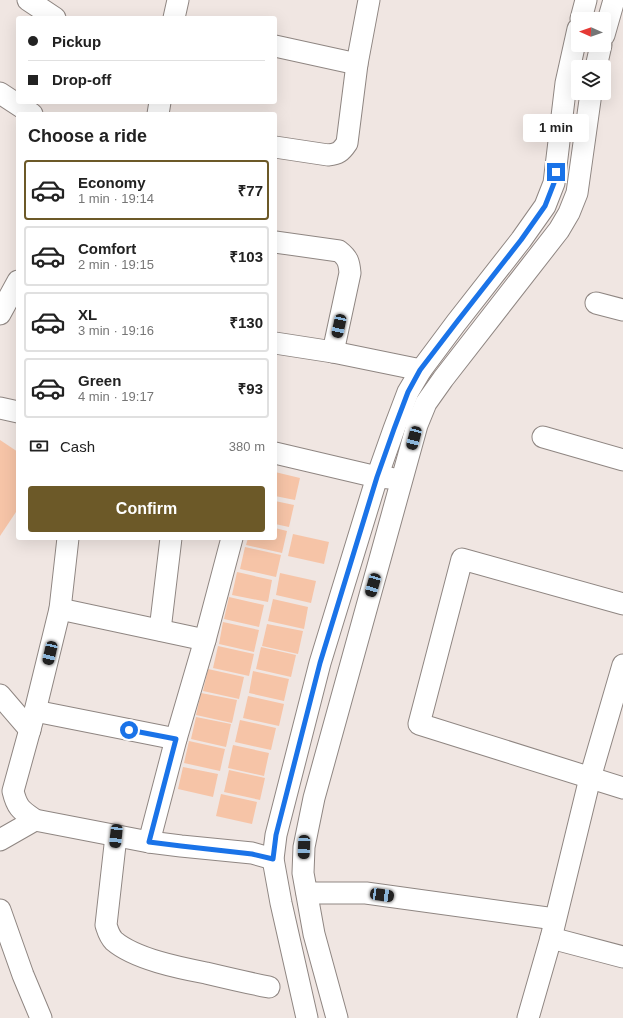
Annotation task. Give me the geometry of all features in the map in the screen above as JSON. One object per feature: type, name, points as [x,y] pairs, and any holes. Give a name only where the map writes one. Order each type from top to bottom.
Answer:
[{"type":"street","points":[[28,0],[52,16]]},
{"type":"street","points":[[174,16],[178,0]]},
{"type":"street","points":[[277,147],[328,155],[336,154],[342,150],[347,143],[357,64],[369,0]]},
{"type":"street","points":[[583,12],[586,0]]},
{"type":"street","points":[[611,12],[614,0]]},
{"type":"street","points":[[277,46],[357,64]]},
{"type":"street","points":[[307,1018],[281,903],[273,859],[276,835],[320,663],[377,477],[408,392],[420,370],[521,240],[545,206],[554,183],[566,83],[573,52]]},
{"type":"street","points":[[0,93],[16,104]]},
{"type":"street","points":[[337,1018],[314,934],[303,873],[304,847],[314,798],[402,478],[417,424],[426,403],[559,230],[569,213],[577,193],[590,100]]},
{"type":"street","points":[[17,104],[29,112]]},
{"type":"street","points":[[277,242],[339,251],[346,256],[349,262],[350,273],[333,352]]},
{"type":"street","points":[[0,314],[16,285]]},
{"type":"street","points":[[596,302],[623,310]]},
{"type":"street","points":[[277,343],[333,352],[420,370]]},
{"type":"street","points":[[0,408],[16,412]]},
{"type":"street","points":[[543,437],[623,460]]},
{"type":"street","points":[[277,453],[377,477],[402,478]]},
{"type":"street","points":[[68,540],[60,609],[33,721],[13,791],[16,803],[23,812],[35,820],[149,842],[252,854],[273,859]]},
{"type":"street","points":[[160,630],[171,540]]},
{"type":"street","points":[[149,842],[231,540]]},
{"type":"street","points":[[623,604],[462,559],[419,724],[623,788]]},
{"type":"street","points":[[60,609],[205,640]]},
{"type":"street","points":[[528,1018],[553,928],[590,778],[619,695],[623,665]]},
{"type":"street","points":[[0,696],[33,721],[176,739]]},
{"type":"street","points":[[0,840],[35,820]]},
{"type":"street","points":[[116,836],[106,925],[109,934],[114,940],[124,947],[148,959],[269,987]]},
{"type":"street","points":[[307,893],[366,893],[553,928],[623,957]]},
{"type":"street","points":[[0,910],[41,1018]]},
{"type":"building","points":[[0,440],[16,451],[16,512],[0,536]]},
{"type":"building","points":[[277,472],[300,478],[295,500],[277,496]]},
{"type":"building","points":[[277,501],[294,505],[289,527],[277,524]]},
{"type":"building","points":[[277,528],[287,531],[282,553],[246,545],[247,540],[277,540]]},
{"type":"building","points":[[293,534],[329,542],[324,564],[288,556]]},
{"type":"building","points":[[245,547],[281,555],[276,577],[240,569]]},
{"type":"building","points":[[237,572],[272,580],[268,602],[232,595]]},
{"type":"building","points":[[280,573],[316,581],[311,603],[276,595]]},
{"type":"building","points":[[229,597],[264,605],[259,627],[224,619]]},
{"type":"building","points":[[273,599],[308,607],[304,629],[268,621]]},
{"type":"building","points":[[223,622],[259,630],[254,652],[219,644]]},
{"type":"building","points":[[267,624],[303,631],[298,654],[262,646]]},
{"type":"building","points":[[218,646],[254,654],[249,676],[213,668]]},
{"type":"building","points":[[261,647],[296,655],[291,677],[256,669]]},
{"type":"building","points":[[208,669],[244,677],[239,699],[203,691]]},
{"type":"building","points":[[253,671],[289,679],[284,701],[249,693]]},
{"type":"building","points":[[201,693],[237,700],[232,723],[196,715]]},
{"type":"building","points":[[248,696],[284,704],[279,726],[243,718]]},
{"type":"building","points":[[196,717],[231,724],[226,747],[191,739]]},
{"type":"building","points":[[240,720],[276,728],[271,750],[235,742]]},
{"type":"building","points":[[189,741],[225,749],[220,771],[184,763]]},
{"type":"building","points":[[233,745],[269,753],[264,776],[228,768]]},
{"type":"building","points":[[183,767],[218,774],[213,797],[178,789]]},
{"type":"building","points":[[229,770],[265,778],[260,800],[224,792]]},
{"type":"building","points":[[221,794],[257,802],[252,824],[216,816]]},
{"type":"route","points":[[129,730],[176,739],[149,842],[252,854],[273,859],[276,835],[320,663],[377,477],[408,392],[420,370],[521,240],[545,206],[554,183],[556,172]]}]
